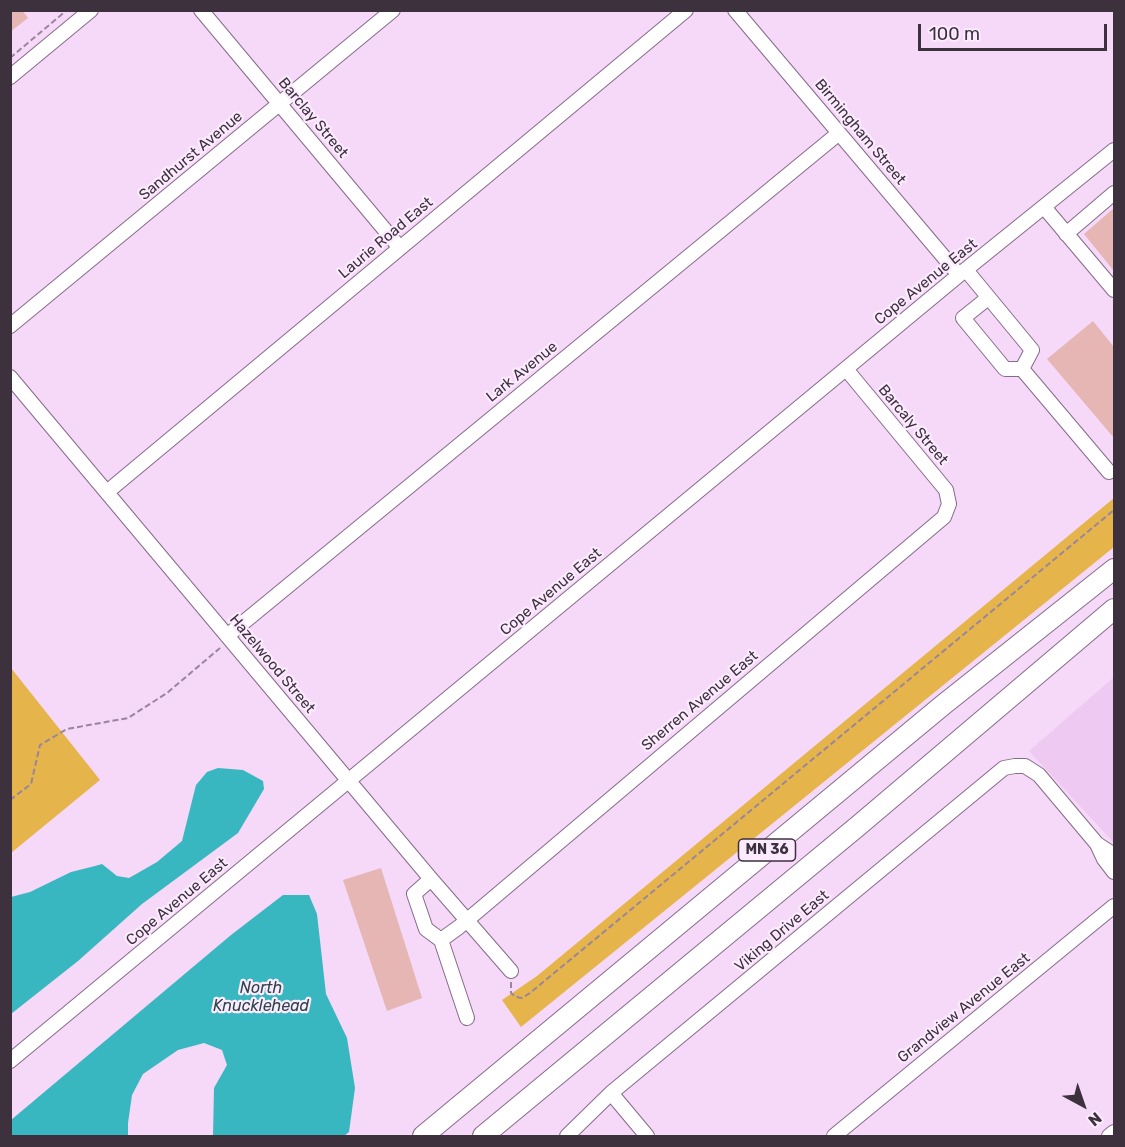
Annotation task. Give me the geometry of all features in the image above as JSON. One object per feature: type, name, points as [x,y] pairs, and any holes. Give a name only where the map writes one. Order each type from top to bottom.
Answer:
[{"type":"highway","name":"MN 36","points":[[423,1137],[943,705],[1114,568]]},
{"type":"highway","name":"MN 36","points":[[483,1137],[1114,609]]},
{"type":"street","points":[[10,77],[91,10]]},
{"type":"street","name":"Barclay Street","points":[[201,10],[400,248]]},
{"type":"street","name":"Sandhurst Avenue","points":[[10,327],[393,10]]},
{"type":"street","name":"Laurie Road East","points":[[107,492],[686,10]]},
{"type":"street","name":"Birmingham Street","points":[[735,10],[839,133],[1032,350],[1022,369]]},
{"type":"street","name":"Lark Avenue","points":[[224,641],[839,133]]},
{"type":"street","name":"Cope Avenue East","points":[[10,1061],[1114,150]]},
{"type":"street","points":[[1066,234],[1114,193]]},
{"type":"street","points":[[1044,207],[1114,290]]},
{"type":"street","points":[[988,298],[963,318],[1005,369],[1022,369],[1109,472]]},
{"type":"street","name":"Barcaly Street","points":[[846,369],[946,490],[949,504]]},
{"type":"street","name":"Hazelwood Street","points":[[10,377],[107,492],[224,641],[349,780],[431,879],[511,970]]},
{"type":"street","name":"Sherren Avenue East","points":[[441,940],[944,517],[949,504]]},
{"type":"street","name":"Viking Drive East","points":[[567,1137],[611,1093],[1004,768],[1025,766],[1039,775],[1096,844]]},
{"type":"street","points":[[1096,844],[1114,855]]},
{"type":"street","points":[[1096,844],[1114,872]]},
{"type":"street","points":[[431,879],[414,894],[426,929],[441,940],[467,1018]]},
{"type":"street","name":"Grandview Avenue East","points":[[834,1137],[1114,906]]},
{"type":"street","points":[[611,1093],[647,1137]]},
{"type":"street","points":[[1109,1137],[1114,1132]]},
{"type":"path","points":[[10,58],[67,10]]},
{"type":"path","points":[[511,970],[511,993],[522,998],[1114,510]]},
{"type":"path","points":[[10,800],[31,784],[40,745],[67,729],[128,718],[167,693],[224,641]]},
{"type":"shaded area","points":[[1114,498],[1114,547],[521,1027],[502,1000],[537,976]]},
{"type":"shaded area","points":[[11,668],[100,780],[10,853]]},
{"type":"shaded area","points":[[1114,677],[1114,843],[1029,751]]},
{"type":"water","points":[[218,768],[243,770],[263,781],[264,789],[238,833],[142,904],[78,961],[11,1014],[11,897],[30,892],[71,872],[102,864],[117,876],[129,878],[157,862],[182,841],[196,785],[207,772]]},
{"type":"water","name":"North Knucklehead","points":[[283,895],[309,895],[317,914],[326,994],[347,1038],[355,1088],[349,1132],[344,1136],[213,1136],[214,1088],[227,1065],[222,1050],[204,1043],[178,1050],[143,1074],[132,1095],[128,1136],[11,1136],[11,1120],[231,935]]},
{"type":"building","points":[[10,10],[22,10],[28,18],[10,32]]},
{"type":"building","points":[[1114,208],[1114,271],[1084,234]]},
{"type":"building","points":[[1093,321],[1114,347],[1114,438],[1047,359]]},
{"type":"building","points":[[381,868],[422,998],[387,1011],[343,880]]}]
